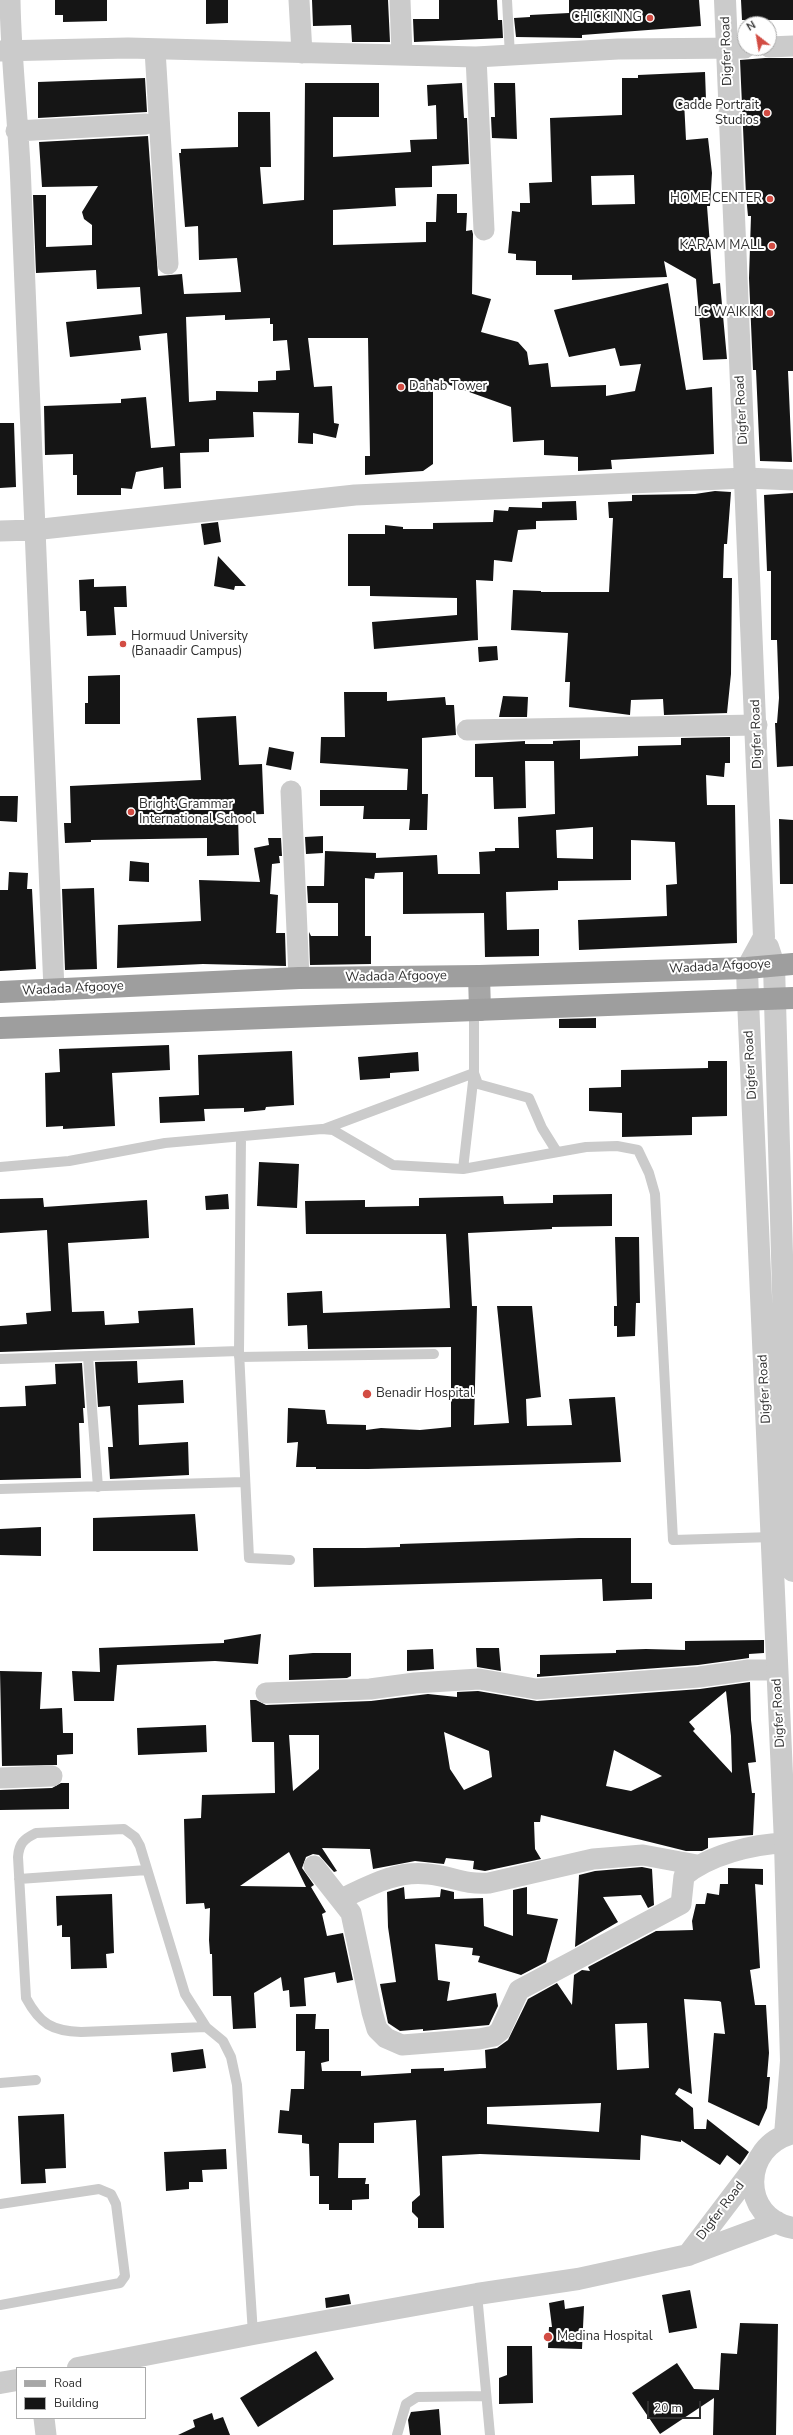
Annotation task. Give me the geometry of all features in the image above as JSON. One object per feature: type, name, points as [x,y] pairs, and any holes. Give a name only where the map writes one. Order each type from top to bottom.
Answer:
[{"type":"highway","name":"Wadada Afgooye","points":[[0,992],[300,978],[479,976],[747,968],[783,964]]},
{"type":"highway","points":[[0,1028],[784,998]]},
{"type":"main road","points":[[477,1010],[479,976]]},
{"type":"street","points":[[10,0],[6,51],[21,184],[33,530],[54,990]]},
{"type":"street","points":[[299,0],[302,53]]},
{"type":"street","points":[[400,0],[402,55]]},
{"type":"street","name":"Digfer Road","points":[[725,0],[736,48],[746,478],[757,725],[764,937],[783,964],[790,1477],[781,1536],[793,1571]]},
{"type":"street","points":[[777,47],[793,46]]},
{"type":"street","points":[[6,51],[156,50],[476,57],[618,49],[736,48]]},
{"type":"street","points":[[156,50],[168,264]]},
{"type":"street","points":[[476,57],[484,230]]},
{"type":"street","points":[[16,131],[146,124]]},
{"type":"street","points":[[0,531],[33,530],[356,495],[746,478],[793,480]]},
{"type":"street","points":[[467,730],[757,725]]},
{"type":"street","points":[[291,791],[300,978]]},
{"type":"street","points":[[747,968],[764,937]]},
{"type":"street","name":"Digfer Road","points":[[688,2255],[754,2168],[766,2148],[789,2134],[791,2061],[785,1843],[777,1670],[781,1536],[747,968]]},
{"type":"street","points":[[266,1694],[370,1689],[415,1683],[479,1678],[536,1689],[698,1677],[749,1670],[777,1670]]},
{"type":"street","points":[[0,1778],[52,1776]]},
{"type":"street","points":[[314,1866],[351,1913],[372,2012],[377,2028],[386,2038],[402,2045],[479,2039],[494,2036],[500,2031],[519,1990],[681,1904],[684,1876],[697,1865],[761,1844],[785,1843]]},
{"type":"street","points":[[340,1899],[394,1875],[428,1874],[471,1884],[489,1883],[593,1859],[643,1856],[697,1865]]},
{"type":"street","points":[[754,2168],[754,2193],[764,2212],[785,2225]]},
{"type":"street","points":[[83,2367],[253,2334],[477,2294],[578,2279],[688,2255],[785,2225]]},
{"type":"street","points":[[0,2383],[16,2380]]},
{"type":"street","points":[[44,2419],[46,2435]]},
{"type":"lane","points":[[507,0],[510,56]]},
{"type":"lane","points":[[463,1169],[474,1073],[477,1010]]},
{"type":"lane","points":[[322,1129],[474,1073]]},
{"type":"lane","points":[[474,1073],[478,1084],[529,1098],[542,1128],[557,1152]]},
{"type":"lane","points":[[0,1167],[68,1161],[165,1143],[322,1129],[333,1130],[393,1165],[463,1169],[586,1147],[617,1146],[638,1150],[649,1173],[655,1194],[673,1540],[781,1536]]},
{"type":"lane","points":[[241,1137],[239,1354],[244,1482],[249,1558],[290,1560]]},
{"type":"lane","points":[[0,1359],[239,1354],[434,1354]]},
{"type":"lane","points":[[88,1357],[98,1487]]},
{"type":"lane","points":[[0,1489],[244,1482]]},
{"type":"lane","points":[[206,2027],[82,2032],[62,2031],[46,2024],[34,2012],[26,1998],[19,1879],[18,1847],[24,1839],[36,1833],[124,1829],[135,1837],[147,1870],[185,1994],[206,2027],[223,2041],[231,2057],[238,2085],[253,2334]]},
{"type":"lane","points":[[19,1879],[147,1870]]},
{"type":"lane","points":[[0,2083],[36,2080]]},
{"type":"lane","points":[[0,2204],[99,2189],[112,2194],[116,2204],[125,2276],[120,2283],[0,2304]]},
{"type":"lane","points":[[477,2294],[490,2435]]},
{"type":"lane","points":[[397,2435],[406,2404],[417,2397],[486,2396]]},
{"type":"building","points":[[55,0],[107,0],[107,21],[63,22],[63,15],[55,15]]},
{"type":"building","points":[[206,0],[228,0],[228,23],[206,24]]},
{"type":"building","points":[[312,0],[388,0],[390,42],[352,42],[351,25],[313,26]]},
{"type":"building","points":[[439,0],[497,0],[498,20],[502,20],[503,38],[414,42],[413,19],[439,19]]},
{"type":"building","points":[[569,0],[699,0],[701,26],[582,35],[582,38],[516,37],[514,18],[530,17],[530,15],[569,13]]},
{"type":"building","points":[[741,0],[793,0],[793,20],[777,20],[777,16],[742,16]]},
{"type":"building","points":[[793,58],[793,371],[788,371],[792,462],[760,461],[756,370],[753,370],[749,278],[751,216],[748,216],[746,195],[740,60]]},
{"type":"building","points":[[705,72],[706,100],[684,101],[686,140],[708,138],[712,173],[710,206],[707,206],[713,284],[720,283],[727,359],[703,360],[696,279],[664,261],[667,277],[572,280],[572,275],[536,275],[536,261],[516,260],[516,254],[508,253],[512,211],[520,212],[520,203],[530,203],[529,183],[552,182],[550,118],[622,115],[622,78],[638,78],[638,75]],"holes":[[[634,175],[635,204],[592,205],[591,176]]]},
{"type":"building","points":[[145,78],[147,112],[38,118],[38,82]]},
{"type":"building","points":[[305,83],[379,83],[379,117],[333,117],[333,157],[411,152],[410,140],[437,139],[436,105],[428,106],[427,85],[462,83],[464,118],[467,118],[469,164],[432,166],[432,187],[395,188],[396,206],[333,210],[333,245],[426,242],[426,222],[436,222],[437,194],[457,194],[457,213],[467,213],[466,231],[472,230],[473,234],[472,294],[491,299],[481,332],[518,342],[527,352],[529,365],[548,363],[551,387],[606,385],[606,396],[635,391],[641,364],[620,366],[615,348],[569,357],[554,310],[668,283],[686,390],[712,387],[714,454],[611,460],[612,469],[578,471],[578,457],[544,455],[544,440],[513,442],[511,407],[433,379],[433,464],[423,471],[365,475],[365,456],[370,456],[368,338],[308,338],[314,387],[332,386],[334,423],[339,424],[336,438],[313,433],[313,444],[298,443],[299,413],[253,412],[254,437],[209,439],[209,452],[180,453],[181,488],[164,489],[163,467],[136,472],[132,489],[121,488],[121,495],[77,495],[77,475],[73,475],[73,454],[45,455],[44,406],[121,403],[121,399],[146,397],[151,448],[175,446],[167,333],[139,336],[141,350],[70,357],[66,322],[142,314],[140,287],[97,289],[96,270],[36,273],[33,195],[46,195],[46,247],[92,245],[92,225],[84,219],[82,212],[98,186],[42,187],[39,142],[148,136],[158,276],[182,274],[184,294],[241,292],[237,258],[199,260],[198,226],[185,227],[179,153],[181,153],[181,149],[238,147],[238,112],[270,112],[271,167],[260,167],[263,204],[304,200]],"holes":[[[225,315],[225,320],[270,318],[270,324],[273,324],[273,341],[287,340],[290,370],[276,371],[276,380],[258,381],[258,392],[216,391],[216,400],[189,402],[186,317]]]},
{"type":"building","points":[[494,83],[515,83],[517,139],[492,138],[491,117],[495,117]]},
{"type":"building","points":[[0,423],[14,423],[16,487],[0,488]]},
{"type":"building","points":[[715,491],[731,492],[727,544],[724,544],[723,578],[732,578],[731,674],[727,713],[729,713],[664,715],[663,699],[631,700],[630,715],[569,707],[570,682],[565,682],[568,633],[511,630],[513,590],[541,592],[609,592],[613,518],[609,518],[608,502],[632,501],[632,495],[695,494]]},
{"type":"building","points":[[793,493],[793,766],[777,767],[775,723],[777,723],[779,698],[777,640],[771,640],[771,571],[767,571],[764,495]]},
{"type":"building","points":[[576,501],[577,520],[536,521],[536,529],[518,530],[512,562],[494,560],[493,581],[476,580],[478,640],[374,649],[372,622],[457,615],[457,598],[370,596],[370,586],[348,586],[348,534],[385,534],[385,525],[403,527],[403,529],[433,529],[433,523],[493,522],[494,510],[508,511],[509,507],[542,508],[542,502]]},
{"type":"building","points":[[218,522],[221,542],[204,545],[201,524]]},
{"type":"building","points":[[218,556],[246,586],[235,586],[234,590],[214,586]]},
{"type":"building","points":[[94,579],[94,587],[126,586],[127,607],[114,607],[116,635],[87,636],[86,611],[80,611],[79,580]]},
{"type":"building","points":[[497,646],[498,660],[479,662],[478,647]]},
{"type":"building","points":[[120,675],[120,724],[85,724],[85,703],[88,703],[88,676]]},
{"type":"building","points":[[344,692],[387,692],[387,701],[445,697],[446,705],[454,705],[456,735],[422,738],[422,794],[428,794],[427,830],[409,830],[410,819],[363,819],[364,806],[320,806],[320,790],[407,790],[408,769],[320,763],[321,737],[345,737]]},
{"type":"building","points":[[503,696],[528,697],[527,717],[499,717]]},
{"type":"building","points":[[236,716],[239,765],[262,764],[264,814],[238,815],[239,855],[207,856],[207,838],[91,840],[91,842],[65,843],[64,823],[71,823],[70,786],[201,780],[197,718]]},
{"type":"building","points":[[730,737],[730,763],[725,763],[724,777],[706,775],[707,805],[735,805],[737,943],[579,950],[578,920],[667,916],[666,885],[677,884],[675,842],[631,840],[631,880],[558,881],[558,890],[506,892],[507,930],[539,929],[539,956],[485,957],[484,913],[403,914],[403,872],[375,873],[374,879],[365,878],[365,936],[371,936],[371,964],[310,965],[309,932],[311,936],[338,936],[338,903],[308,903],[307,886],[324,886],[325,851],[376,853],[376,858],[437,855],[438,874],[480,874],[479,852],[495,851],[495,848],[519,848],[518,817],[555,814],[554,761],[525,761],[526,808],[494,809],[493,777],[475,777],[475,744],[525,741],[525,744],[553,744],[553,741],[580,740],[580,759],[638,756],[638,746],[681,745],[681,738]],"holes":[[[593,827],[593,859],[557,858],[556,830]]]},
{"type":"building","points":[[269,747],[294,752],[291,770],[266,765]]},
{"type":"building","points":[[0,796],[18,796],[17,822],[0,821]]},
{"type":"building","points":[[779,819],[793,820],[793,884],[780,884]]},
{"type":"building","points":[[323,836],[323,853],[306,854],[305,837]]},
{"type":"building","points":[[268,838],[281,838],[282,856],[279,856],[280,863],[272,864],[270,894],[278,895],[276,933],[285,933],[286,966],[203,964],[117,968],[118,925],[201,921],[199,880],[260,882],[254,848],[269,845]]},
{"type":"building","points":[[130,861],[149,863],[149,882],[129,881]]},
{"type":"building","points":[[9,872],[28,873],[27,889],[32,889],[36,969],[0,971],[0,890],[8,890]]},
{"type":"building","points":[[94,888],[97,969],[65,970],[62,889]]},
{"type":"building","points":[[596,1018],[596,1028],[559,1028],[559,1019]]},
{"type":"building","points":[[169,1045],[170,1070],[112,1073],[115,1126],[63,1129],[63,1126],[46,1127],[45,1073],[60,1072],[59,1049]]},
{"type":"building","points":[[292,1051],[294,1105],[266,1107],[265,1110],[244,1112],[244,1108],[204,1109],[205,1121],[160,1123],[159,1097],[199,1095],[198,1055]]},
{"type":"building","points":[[418,1052],[419,1071],[390,1073],[390,1078],[360,1080],[358,1057]]},
{"type":"building","points":[[708,1061],[727,1061],[727,1116],[692,1117],[692,1135],[622,1137],[622,1113],[589,1111],[589,1088],[621,1087],[621,1070],[708,1068]]},
{"type":"building","points":[[259,1162],[299,1164],[297,1208],[257,1206]]},
{"type":"building","points":[[228,1194],[229,1209],[206,1210],[205,1196]]},
{"type":"building","points":[[612,1194],[612,1226],[552,1227],[552,1229],[468,1233],[472,1306],[477,1306],[474,1425],[509,1423],[497,1306],[532,1306],[541,1397],[526,1399],[527,1426],[572,1425],[569,1399],[615,1397],[621,1462],[368,1469],[316,1469],[316,1467],[296,1467],[298,1442],[287,1443],[288,1408],[325,1410],[327,1424],[366,1425],[366,1430],[381,1428],[420,1430],[451,1427],[451,1347],[308,1349],[307,1325],[288,1326],[287,1293],[322,1291],[323,1313],[450,1308],[446,1234],[306,1234],[305,1201],[365,1200],[365,1207],[419,1206],[419,1198],[503,1196],[504,1204],[553,1203],[553,1195]]},
{"type":"building","points":[[43,1198],[44,1207],[147,1200],[149,1238],[68,1243],[72,1312],[104,1311],[105,1325],[139,1323],[138,1311],[193,1308],[195,1345],[0,1352],[0,1326],[27,1324],[26,1313],[51,1311],[47,1230],[0,1233],[0,1199]]},
{"type":"building","points":[[615,1237],[639,1237],[640,1303],[636,1303],[635,1336],[617,1337],[617,1326],[614,1326],[614,1306],[617,1306]]},
{"type":"building","points":[[137,1361],[138,1383],[183,1380],[184,1403],[138,1405],[139,1445],[188,1442],[189,1475],[110,1479],[108,1447],[113,1447],[110,1406],[98,1407],[95,1362]]},
{"type":"building","points":[[82,1363],[85,1408],[83,1408],[84,1423],[79,1423],[81,1478],[0,1480],[0,1407],[26,1406],[25,1386],[56,1384],[55,1364]]},
{"type":"building","points":[[195,1514],[198,1551],[93,1551],[93,1518]]},
{"type":"building","points":[[41,1527],[41,1556],[0,1555],[0,1529]]},
{"type":"building","points":[[579,1538],[631,1538],[631,1583],[652,1583],[652,1599],[603,1601],[602,1579],[314,1587],[313,1548],[400,1547],[400,1544]]},
{"type":"building","points":[[261,1634],[258,1664],[215,1661],[117,1665],[114,1701],[74,1701],[72,1671],[100,1672],[99,1648],[224,1643],[224,1640]]},
{"type":"building","points":[[764,1640],[764,1653],[749,1654],[749,1658],[698,1665],[537,1677],[537,1674],[540,1674],[540,1655],[616,1653],[616,1650],[685,1650],[685,1641]]},
{"type":"building","points":[[476,1648],[499,1648],[501,1671],[477,1667]]},
{"type":"building","points":[[433,1649],[434,1669],[407,1671],[407,1650]]},
{"type":"building","points":[[313,1653],[351,1653],[351,1676],[347,1678],[289,1680],[289,1655]]},
{"type":"building","points":[[0,1671],[42,1672],[40,1709],[62,1708],[63,1733],[73,1733],[73,1754],[57,1755],[57,1765],[2,1766]]},
{"type":"building","points":[[750,1682],[751,1720],[756,1762],[748,1763],[752,1793],[755,1793],[753,1835],[708,1838],[708,1848],[702,1851],[686,1851],[541,1815],[540,1822],[534,1822],[535,1849],[541,1859],[485,1871],[473,1869],[474,1861],[446,1858],[444,1864],[415,1861],[373,1869],[370,1849],[322,1848],[337,1871],[334,1872],[319,1855],[313,1854],[306,1857],[302,1868],[314,1885],[311,1887],[326,1912],[322,1914],[327,1936],[343,1933],[353,1980],[337,1983],[335,1972],[304,1978],[306,2006],[290,2007],[289,1990],[283,1991],[281,1977],[254,1993],[256,2028],[233,2029],[231,1996],[213,1996],[212,1954],[210,1954],[209,1940],[210,1908],[205,1909],[204,1903],[186,1904],[184,1819],[201,1818],[202,1795],[275,1793],[274,1742],[252,1742],[250,1700],[256,1700],[266,1705],[371,1701],[428,1694],[457,1697],[457,1692],[478,1691],[537,1701],[700,1689]],"holes":[[[726,1691],[731,1736],[732,1773],[693,1731],[695,1729],[689,1722]],[[444,1732],[489,1751],[492,1777],[464,1790],[450,1769]],[[289,1735],[319,1735],[319,1769],[293,1791]],[[614,1750],[662,1776],[631,1791],[606,1786]],[[289,1852],[306,1887],[240,1886]]]},
{"type":"building","points":[[206,1725],[207,1752],[138,1755],[137,1728]]},
{"type":"building","points":[[61,1783],[69,1783],[69,1809],[0,1810],[0,1790],[52,1788]]},
{"type":"building","points":[[642,1867],[652,1869],[654,1905],[648,1908],[641,1895],[603,1897],[618,1922],[575,1947],[579,1875],[595,1871]]},
{"type":"building","points":[[728,1868],[763,1869],[763,1885],[755,1884],[760,1968],[750,1970],[755,2005],[766,2005],[769,2053],[767,2077],[770,2077],[767,2108],[759,2126],[708,2102],[714,2033],[725,2034],[721,2002],[719,2001],[684,1999],[692,2094],[679,2088],[675,2094],[693,2108],[694,2129],[706,2129],[707,2119],[749,2152],[740,2165],[727,2155],[720,2165],[681,2140],[681,2142],[641,2135],[640,2160],[480,2154],[442,2156],[444,2228],[418,2228],[418,2218],[412,2212],[412,2202],[420,2195],[416,2120],[374,2123],[374,2143],[339,2143],[338,2178],[366,2178],[365,2184],[369,2184],[369,2199],[352,2200],[352,2210],[329,2210],[329,2204],[319,2204],[319,2176],[310,2176],[309,2144],[302,2143],[302,2135],[278,2133],[280,2110],[289,2111],[291,2089],[304,2089],[305,2051],[296,2051],[296,2014],[316,2014],[315,2029],[329,2029],[329,2061],[321,2063],[322,2071],[361,2071],[361,2076],[411,2073],[411,2069],[444,2068],[444,2071],[486,2068],[485,2050],[497,2048],[508,2040],[528,1999],[557,1983],[572,2005],[574,1975],[582,1970],[590,1971],[588,1967],[656,1931],[693,1930],[692,1921],[696,1904],[705,1904],[707,1893],[719,1895],[720,1884],[728,1884]],"holes":[[[647,2023],[649,2068],[617,2070],[615,2024]],[[601,2103],[599,2132],[487,2124],[487,2107]]]},
{"type":"building","points":[[404,1887],[405,1899],[440,1897],[441,1889],[454,1892],[454,1899],[483,1898],[484,1926],[513,1936],[513,1890],[527,1887],[527,1914],[558,1919],[546,1962],[521,1975],[478,1962],[480,1956],[472,1955],[473,1948],[435,1944],[438,1980],[450,1982],[447,2001],[496,1993],[498,2006],[489,2025],[423,2031],[423,2029],[400,2031],[388,2023],[380,1984],[396,1982],[388,1927],[387,1892]]},
{"type":"building","points":[[112,1894],[114,1953],[106,1954],[107,1968],[71,1969],[70,1937],[62,1937],[62,1925],[57,1926],[56,1896]]},
{"type":"building","points":[[203,2049],[206,2068],[173,2072],[171,2053]]},
{"type":"building","points":[[64,2114],[66,2168],[45,2169],[46,2183],[21,2184],[18,2116]]},
{"type":"building","points":[[226,2149],[227,2169],[202,2170],[203,2182],[189,2182],[189,2189],[166,2191],[164,2152]]},
{"type":"building","points":[[690,2290],[697,2328],[669,2333],[662,2295]]},
{"type":"building","points":[[349,2294],[351,2304],[326,2308],[325,2298]]},
{"type":"building","points":[[564,2300],[565,2309],[584,2306],[582,2349],[548,2348],[549,2327],[552,2327],[549,2303]]},
{"type":"building","points":[[740,2323],[778,2324],[776,2435],[713,2435],[714,2398],[660,2434],[632,2393],[677,2363],[694,2389],[719,2390],[721,2353],[737,2354]]},
{"type":"building","points":[[507,2346],[532,2346],[533,2403],[499,2404],[499,2378],[507,2375]]},
{"type":"building","points":[[316,2351],[334,2379],[258,2427],[240,2398]]},
{"type":"building","points":[[439,2409],[441,2435],[410,2435],[408,2420],[411,2412]]},
{"type":"building","points":[[212,2413],[214,2420],[223,2417],[230,2435],[178,2435],[195,2427],[193,2420]]},
{"type":"place","name":"CHICKINNG","points":[[650,18]]},
{"type":"place","name":"Cadde Portrait Studios","points":[[767,113]]},
{"type":"place","name":"HOME CENTER","points":[[770,199]]},
{"type":"place","name":"KARAM MALL","points":[[772,246]]},
{"type":"place","name":"LC WAIKIKI","points":[[770,313]]},
{"type":"place","name":"Dahab Tower","points":[[401,387]]},
{"type":"place","name":"Hormuud University (Banaadir Campus)","points":[[123,644]]},
{"type":"place","name":"Bright Grammar International School","points":[[131,812]]},
{"type":"place","name":"Benadir Hospital","points":[[367,1394]]},
{"type":"place","name":"Medina Hospital","points":[[548,2337]]}]
